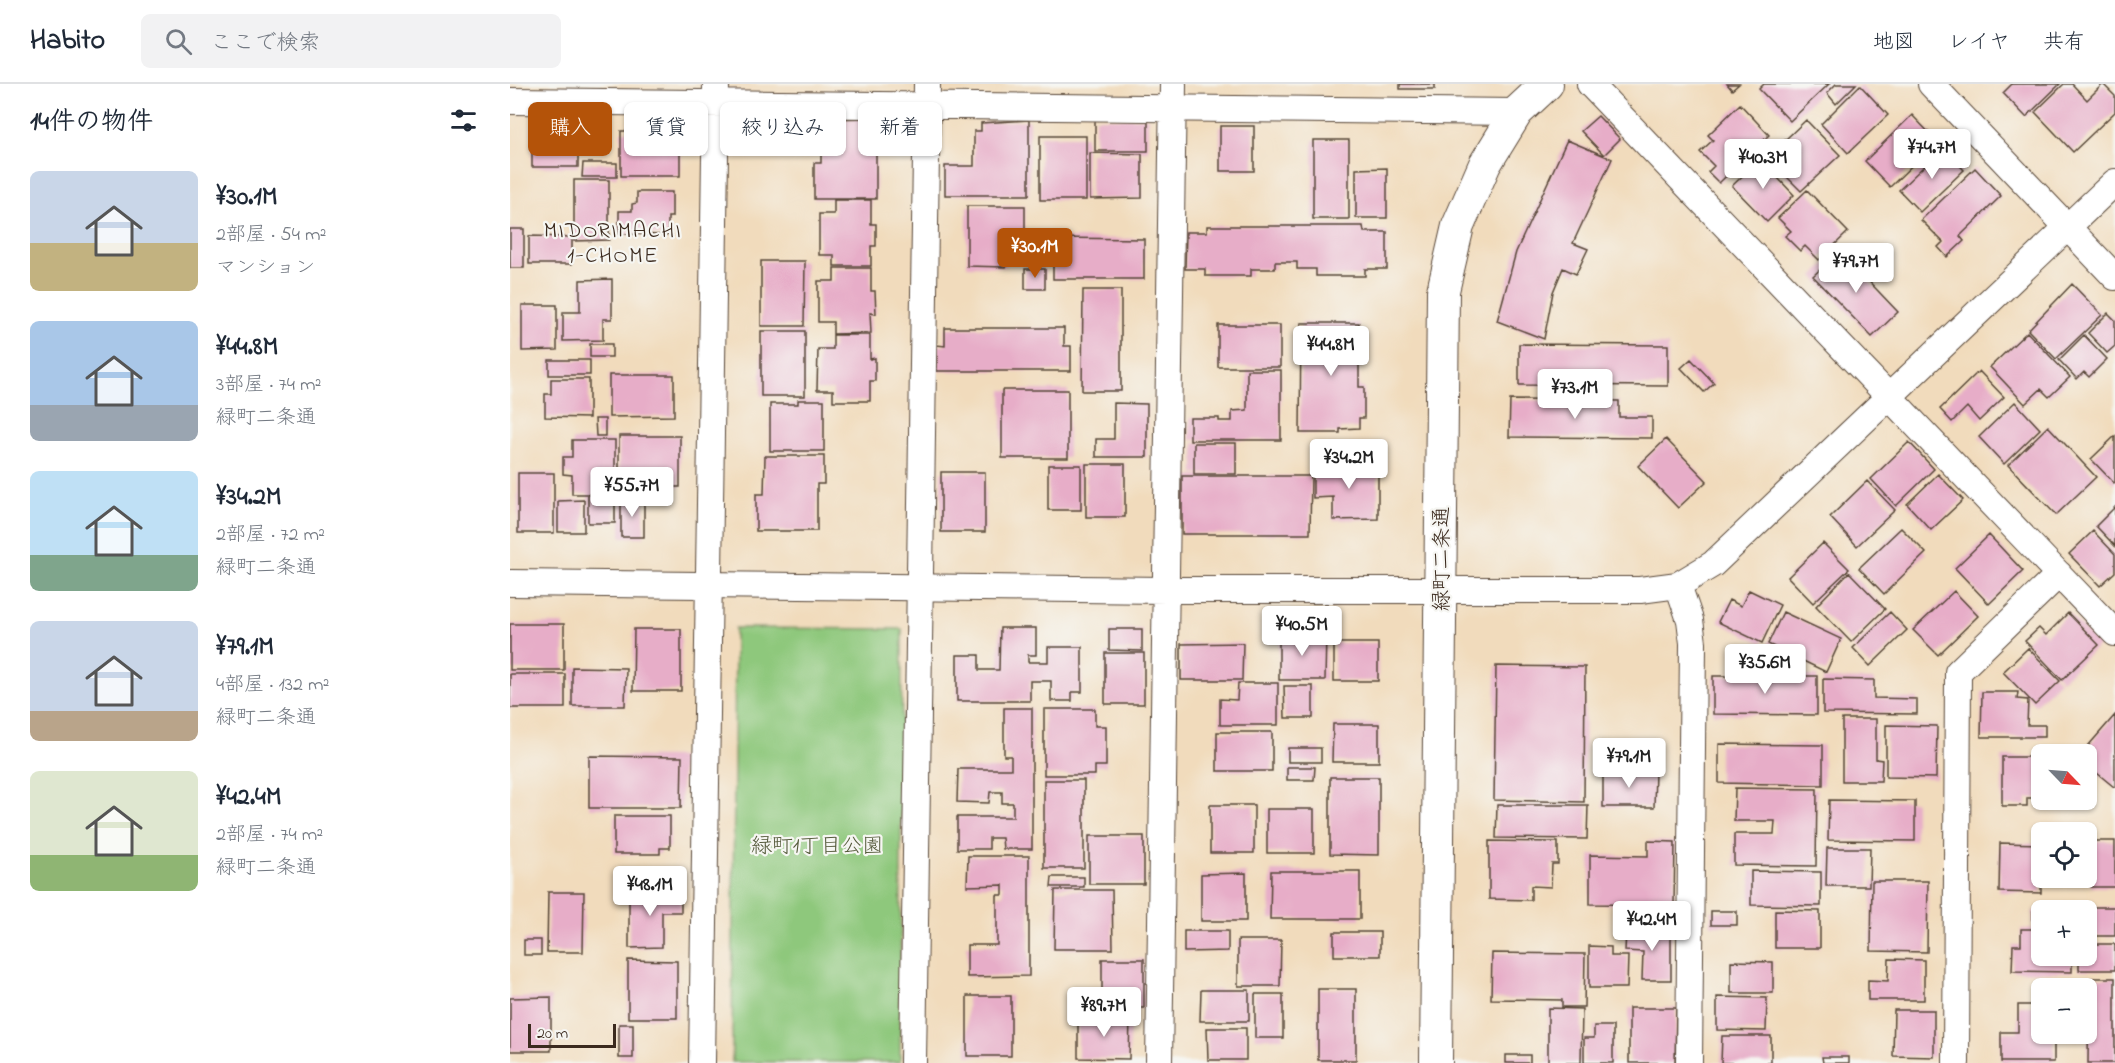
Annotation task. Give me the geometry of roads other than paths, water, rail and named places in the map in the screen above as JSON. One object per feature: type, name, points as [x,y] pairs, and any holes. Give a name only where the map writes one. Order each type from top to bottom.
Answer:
[{"type":"street","name":"緑町二条通","points":[[1436,1063],[1443,291],[1458,226],[1485,164],[1517,112],[1547,84]]},
{"type":"street","points":[[1590,84],[2115,633]]},
{"type":"street","points":[[1931,84],[2115,277]]},
{"type":"street","points":[[510,101],[715,94],[1172,96],[1517,112]]},
{"type":"street","points":[[702,1063],[715,94]]},
{"type":"street","points":[[913,1063],[926,95]]},
{"type":"street","points":[[1159,1063],[1172,96]]},
{"type":"street","points":[[510,583],[1166,590],[1640,590],[1678,585],[1713,564],[2115,182]]},
{"type":"street","points":[[1956,1063],[1958,672],[2059,574]]},
{"type":"street","points":[[1678,585],[1690,620],[1693,643],[1689,1063]]},
{"type":"district","name":"MIDORIMACHI 1-CHOME","points":[[613,242]]},
{"type":"park label","name":"緑町1丁目公園","points":[[817,845]]}]
